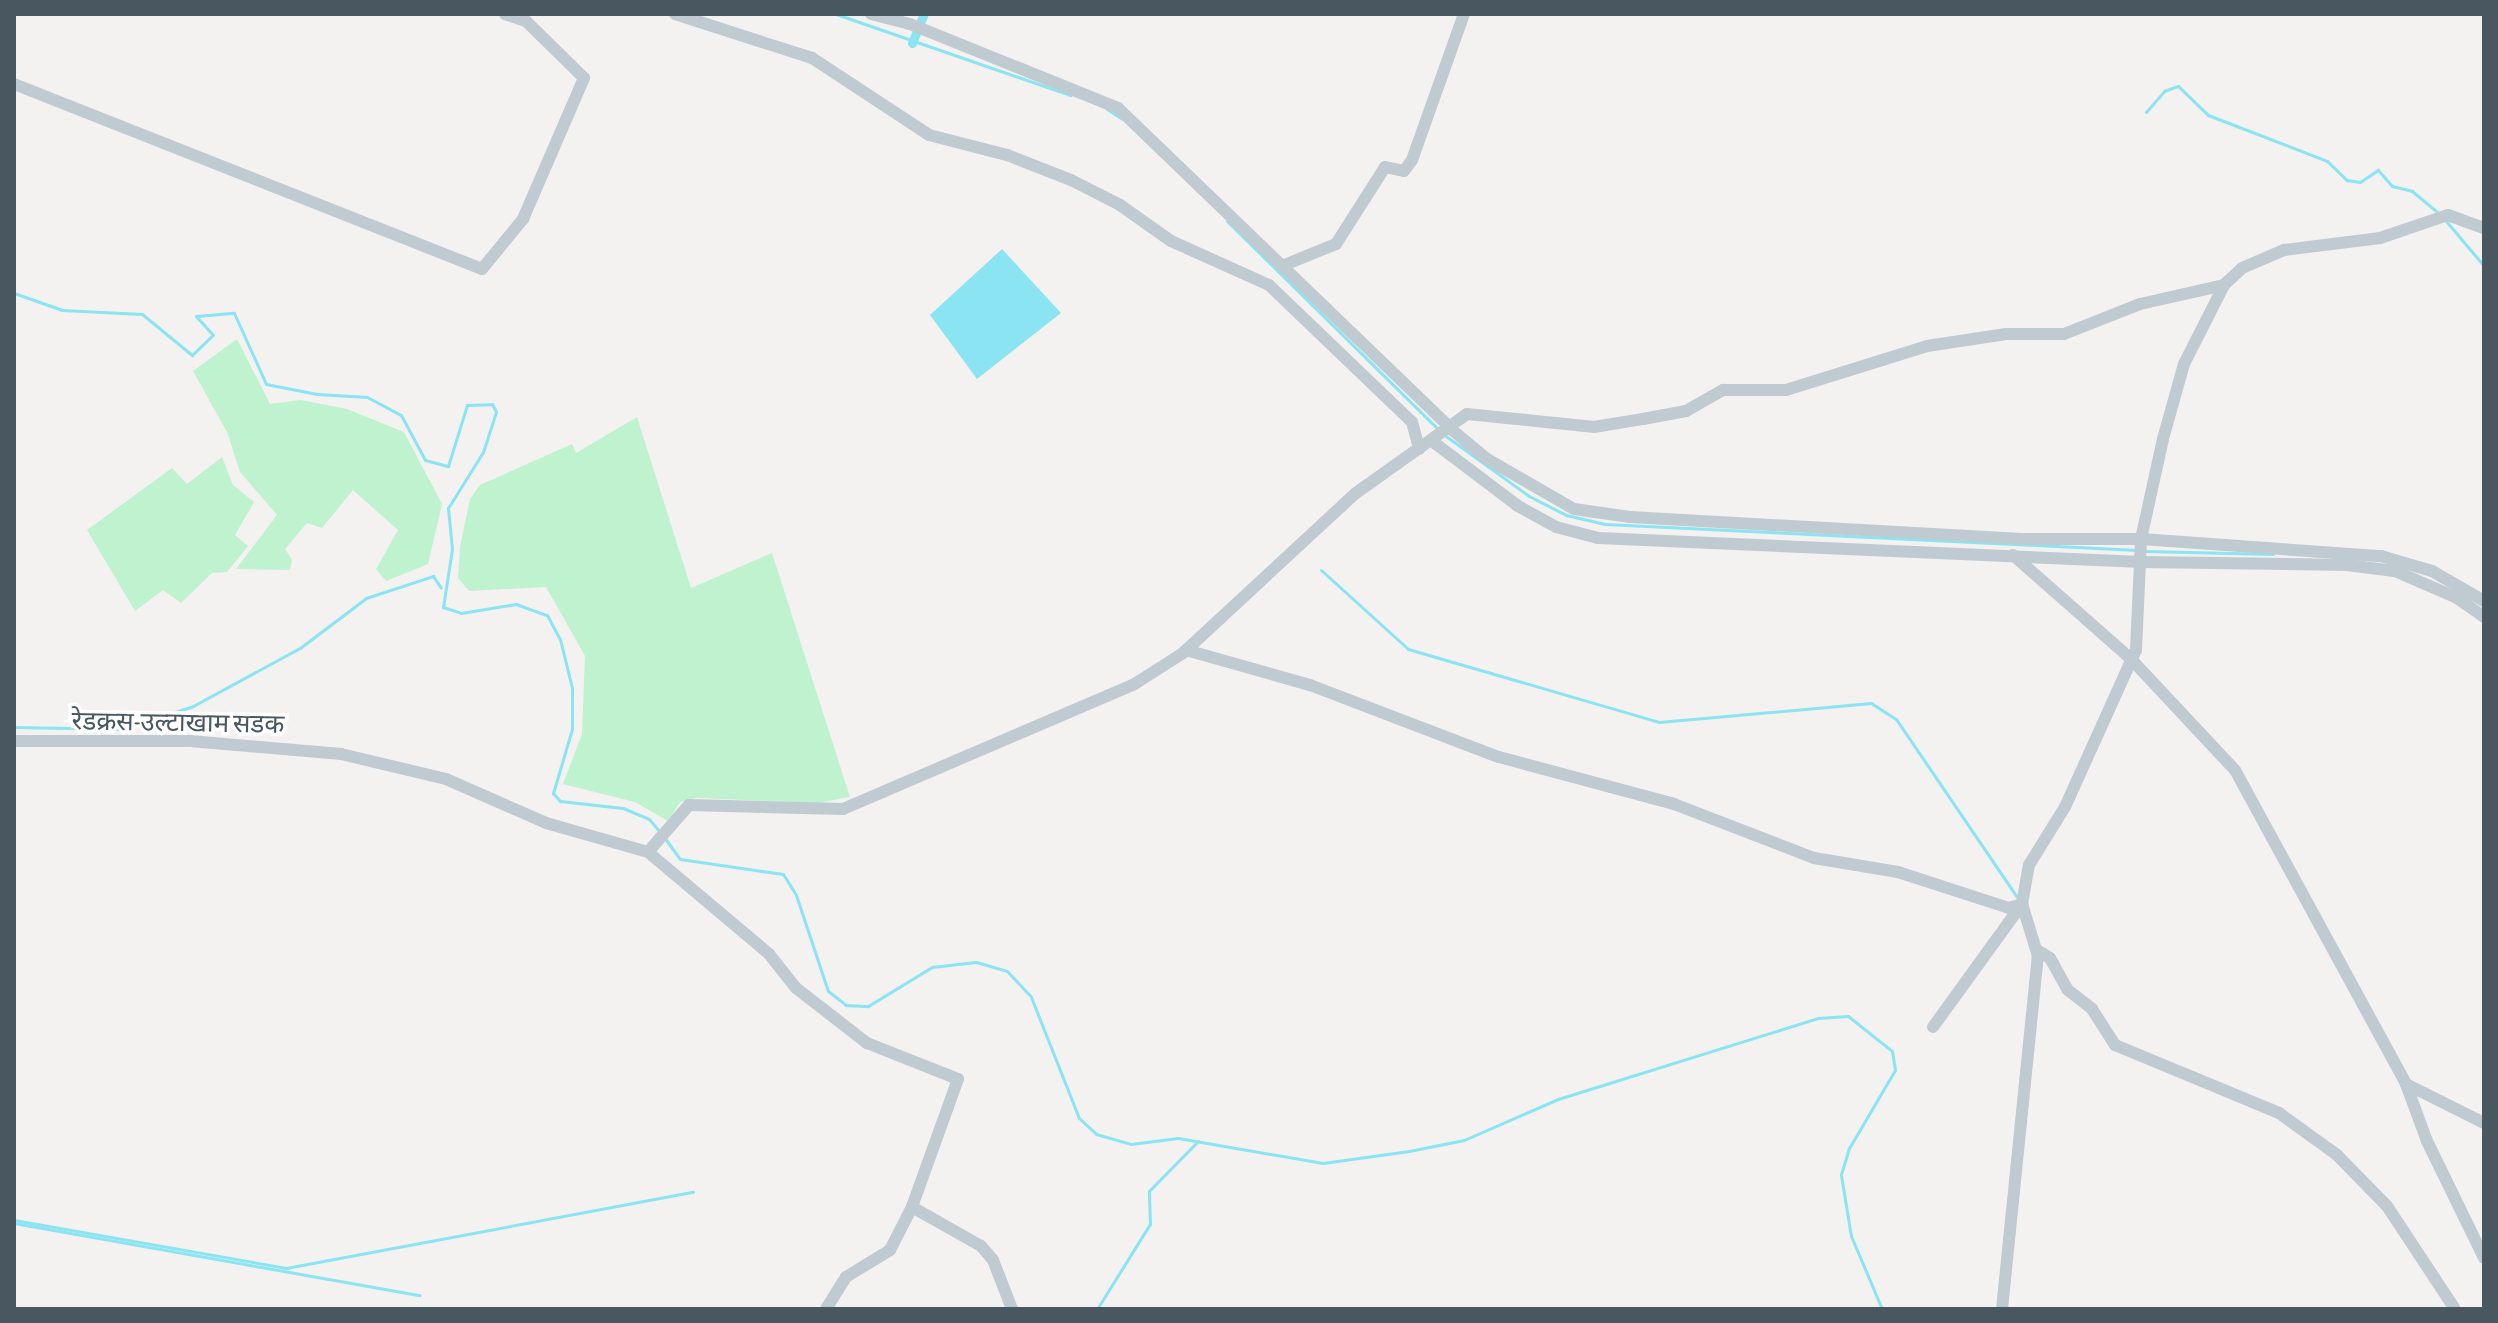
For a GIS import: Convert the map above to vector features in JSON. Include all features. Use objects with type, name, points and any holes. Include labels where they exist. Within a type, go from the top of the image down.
[{"type":"street","points":[[14,84],[482,269],[523,219],[584,78],[526,21],[505,14]]},
{"type":"street","points":[[675,14],[812,58],[929,135],[1007,155],[1071,180],[1120,205],[1171,241],[1269,285],[1412,422],[1419,449]]},
{"type":"street","points":[[871,14],[910,20],[937,35],[1118,108],[1282,266],[1442,435],[1518,506],[1556,527],[1598,538],[2141,560],[2347,565],[2395,571],[2457,598],[2484,617]]},
{"type":"street","points":[[1282,266],[1336,244],[1385,167],[1404,171],[1412,160],[1464,14]]},
{"type":"street","points":[[1933,1027],[2022,904],[2029,865],[2065,807],[2131,659],[2138,641],[2141,539],[2184,364],[2224,285],[2242,268],[2284,250],[2380,238],[2448,215],[2484,228]]},
{"type":"street","points":[[826,1309],[846,1277],[890,1250],[912,1207],[958,1079],[867,1043],[796,988],[769,954],[652,848],[689,805],[843,809],[1133,685],[1186,650],[1356,493],[1442,435],[1467,414],[1555,426],[1594,427],[1643,419],[1686,411],[1723,390],[1795,388],[1927,346],[2006,334],[2064,334],[2140,304],[2224,285]]},
{"type":"street","points":[[1442,435],[1551,499],[1593,514],[2021,539],[2141,539],[2381,556],[2432,571],[2484,601]]},
{"type":"street","points":[[2013,555],[2131,659],[2235,770],[2406,1084],[2427,1141],[2484,1258]]},
{"type":"street","points":[[1186,650],[1310,685],[1499,757],[1674,804],[1839,866],[1898,872],[2009,908],[2022,904]]},
{"type":"street","name":"रेडक्रस-उल्टाखाम सडक","points":[[14,741],[190,741],[341,754],[446,779],[546,823],[652,848]]},
{"type":"street","points":[[2002,1309],[2037,950],[2022,904]]},
{"type":"street","points":[[2037,950],[2050,958],[2068,990],[2092,1009],[2115,1045],[2256,1101],[2337,1155],[2387,1206],[2455,1309]]},
{"type":"street","points":[[2406,1084],[2484,1123]]},
{"type":"street","points":[[912,1207],[981,1246],[993,1260],[1012,1309]]},
{"type":"green space","points":[[237,339],[270,404],[301,400],[347,409],[404,432],[442,504],[428,564],[386,581],[376,569],[398,530],[353,490],[322,528],[307,523],[285,549],[292,560],[290,570],[236,569],[277,515],[240,472],[227,432],[193,371]]},
{"type":"green space","points":[[637,417],[691,588],[772,553],[850,797],[817,803],[696,798],[680,802],[668,821],[635,802],[563,784],[582,734],[585,656],[546,587],[469,591],[458,578],[460,547],[470,499],[480,485],[572,444],[576,453]]},
{"type":"green space","points":[[222,457],[233,485],[254,502],[235,535],[248,546],[227,572],[212,573],[181,603],[163,590],[135,611],[87,530],[172,468],[187,484]]},
{"type":"water","points":[[1002,249],[1061,313],[977,379],[930,315]]},
{"type":"waterway","points":[[836,14],[1070,95]]},
{"type":"waterway","points":[[912,43],[924,14]]},
{"type":"waterway","points":[[2146,112],[2164,91],[2178,86],[2208,115],[2327,161],[2347,180],[2360,182],[2378,170],[2392,186],[2412,191],[2441,215]]},
{"type":"waterway","points":[[1107,109],[1121,118]]},
{"type":"waterway","points":[[1227,221],[1438,429]]},
{"type":"waterway","points":[[2446,221],[2484,266]]},
{"type":"waterway","points":[[14,293],[62,310],[142,314],[192,355],[213,335],[196,316],[234,313],[266,384],[317,394],[367,397],[401,415],[425,460],[448,466],[467,405],[492,404],[496,412],[483,452],[448,508],[452,549],[443,607],[461,613],[516,604],[547,615],[560,639],[572,688],[572,729],[553,793],[560,801],[623,808],[649,819],[659,831]]},
{"type":"waterway","points":[[1443,434],[1529,496],[1566,515],[1605,524],[2137,550]]},
{"type":"waterway","points":[[2145,551],[2273,554]]},
{"type":"waterway","points":[[1321,570],[1408,649],[1659,722],[1871,703],[1896,719],[2017,897]]},
{"type":"waterway","points":[[14,727],[124,729],[193,706],[300,648],[366,598],[433,576],[441,588]]},
{"type":"waterway","points":[[664,837],[680,859],[783,874],[796,895],[828,991],[846,1005],[868,1006],[932,967],[976,962],[1007,971],[1031,997],[1079,1118],[1096,1134],[1131,1144],[1178,1138],[1323,1163],[1409,1151],[1464,1140],[1558,1099],[1818,1018],[1848,1016],[1892,1051],[1895,1070],[1849,1148],[1841,1175],[1851,1236],[1882,1309]]},
{"type":"waterway","points":[[1097,1309],[1150,1224],[1149,1191],[1198,1141]]},
{"type":"waterway","points":[[14,1220],[286,1268],[693,1192]]},
{"type":"waterway","points":[[14,1223],[420,1295]]}]
